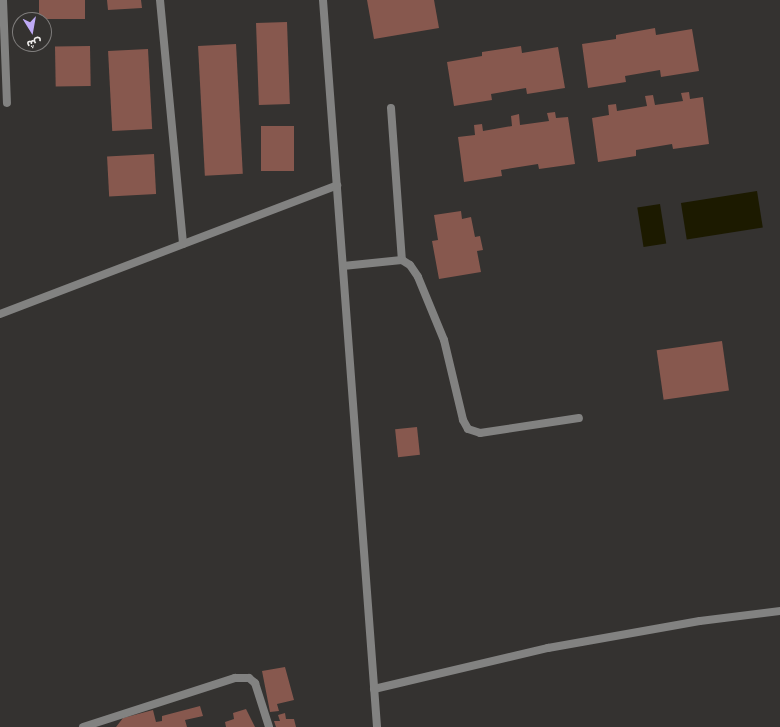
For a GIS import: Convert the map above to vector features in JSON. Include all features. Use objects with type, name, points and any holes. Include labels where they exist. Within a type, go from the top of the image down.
[{"type":"street","points":[[3,0],[7,104]]},
{"type":"street","points":[[160,0],[184,244]]},
{"type":"street","points":[[324,0],[376,727]]},
{"type":"street","points":[[391,108],[402,260]]},
{"type":"street","points":[[0,314],[337,185]]},
{"type":"street","points":[[343,266],[402,260],[410,265],[418,277],[444,340],[463,420],[468,429],[480,433],[579,418]]},
{"type":"street","points":[[374,689],[548,648],[700,621],[780,611]]},
{"type":"street","points":[[83,727],[235,678],[249,678],[255,683],[269,727]]},
{"type":"shaded area","points":[[757,191],[763,228],[687,240],[681,203]]},
{"type":"shaded area","points":[[660,204],[666,244],[644,247],[637,208]]},
{"type":"building","points":[[39,0],[85,0],[85,19],[52,19],[52,12],[39,12]]},
{"type":"building","points":[[107,0],[141,0],[142,8],[108,10]]},
{"type":"building","points":[[367,0],[434,0],[439,28],[374,39]]},
{"type":"building","points":[[287,22],[290,104],[259,105],[256,23]]},
{"type":"building","points":[[655,28],[656,35],[692,29],[699,71],[661,77],[660,70],[625,76],[626,82],[588,88],[582,44],[616,39],[616,35]]},
{"type":"building","points":[[236,44],[243,174],[205,176],[198,46]]},
{"type":"building","points":[[90,46],[91,86],[56,87],[55,47]]},
{"type":"building","points":[[521,46],[522,53],[558,47],[565,88],[527,94],[526,88],[491,94],[492,100],[454,106],[447,62],[482,56],[482,52]]},
{"type":"building","points":[[148,49],[152,129],[112,131],[108,51]]},
{"type":"building","points":[[689,92],[690,99],[703,97],[709,144],[673,149],[672,144],[636,150],[636,156],[598,162],[592,118],[609,115],[608,105],[616,104],[617,111],[647,106],[645,96],[653,95],[655,105],[683,101],[681,93]]},
{"type":"building","points":[[555,112],[556,118],[568,117],[575,164],[539,169],[538,164],[501,170],[502,176],[464,182],[458,137],[475,135],[474,125],[482,124],[483,131],[512,126],[511,116],[519,114],[520,125],[549,121],[547,113]]},
{"type":"building","points":[[261,126],[294,126],[294,171],[261,171]]},
{"type":"building","points":[[154,154],[156,194],[109,196],[107,156]]},
{"type":"building","points":[[461,211],[462,219],[471,217],[475,237],[480,236],[483,250],[477,251],[481,272],[439,279],[432,241],[438,240],[434,215]]},
{"type":"building","points":[[722,341],[729,391],[664,400],[657,350]]},
{"type":"building","points":[[417,427],[420,455],[398,457],[395,429]]},
{"type":"building","points":[[285,667],[294,700],[277,704],[279,711],[270,712],[262,671]]},
{"type":"building","points":[[200,706],[203,716],[185,720],[187,727],[116,727],[123,718],[153,710],[156,722],[162,721],[162,716]]},
{"type":"building","points":[[246,709],[255,727],[226,727],[225,722],[234,719],[233,713]]},
{"type":"building","points":[[285,713],[286,719],[294,719],[296,727],[276,727],[274,721],[280,721],[278,715]]}]
